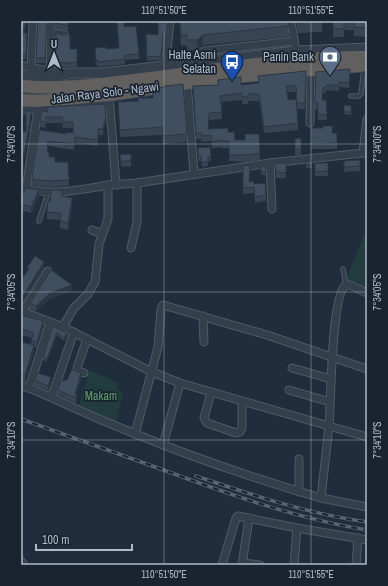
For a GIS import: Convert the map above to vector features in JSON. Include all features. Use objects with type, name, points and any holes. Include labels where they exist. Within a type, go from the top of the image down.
[{"type":"highway","name":"Jalan Raya Solo - Ngawi","points":[[21,100],[36,105],[107,89],[165,71],[296,56],[332,53],[366,62]]},
{"type":"highway","name":"Jalan Raya Solo - Ngawi","points":[[21,86],[107,89],[312,69],[366,62]]},
{"type":"street","points":[[31,68],[33,21]]},
{"type":"street","points":[[51,21],[51,70]]},
{"type":"street","points":[[170,21],[165,71],[200,62],[262,60]]},
{"type":"street","points":[[291,21],[296,56]]},
{"type":"street","points":[[51,32],[65,34]]},
{"type":"street","points":[[200,62],[204,51],[294,41]]},
{"type":"street","points":[[332,53],[367,48]]},
{"type":"street","points":[[21,65],[31,68],[72,73],[107,89]]},
{"type":"street","points":[[310,123],[312,69]]},
{"type":"street","points":[[21,75],[54,77],[72,73]]},
{"type":"street","points":[[186,82],[194,174]]},
{"type":"street","points":[[78,106],[107,89]]},
{"type":"street","points":[[63,327],[73,309],[90,291],[95,282],[97,253],[108,219],[112,185],[107,89]]},
{"type":"street","points":[[21,110],[36,105],[62,108]]},
{"type":"street","points":[[36,105],[27,183],[28,189],[48,191],[72,191],[112,185],[138,184],[270,163],[365,153],[367,119]]},
{"type":"street","points":[[270,163],[272,209]]},
{"type":"street","points":[[21,194],[27,183]]},
{"type":"street","points":[[131,248],[136,222],[138,184]]},
{"type":"street","points":[[92,230],[102,234]]},
{"type":"street","points":[[48,271],[22,311],[74,332],[152,372],[180,383],[367,437]]},
{"type":"street","points":[[321,498],[329,426],[332,356],[341,289],[346,284],[367,293]]},
{"type":"street","points":[[135,434],[159,340],[160,314],[162,306],[166,305],[267,335],[367,369]]},
{"type":"street","points":[[203,316],[204,342]]},
{"type":"street","points":[[29,388],[50,322]]},
{"type":"street","points":[[52,396],[74,332]]},
{"type":"street","points":[[84,373],[78,371],[77,368],[87,339]]},
{"type":"street","points":[[292,368],[331,379]]},
{"type":"street","points":[[163,445],[180,383]]},
{"type":"street","points":[[21,385],[135,434],[246,476],[321,498],[367,507]]},
{"type":"street","points":[[289,390],[330,402]]},
{"type":"street","points":[[211,393],[204,421],[236,432],[240,432],[242,428],[242,402]]},
{"type":"street","points":[[299,459],[300,492]]},
{"type":"street","points":[[222,565],[236,518],[238,516],[367,540]]},
{"type":"street","points":[[249,518],[242,564],[260,565]]},
{"type":"street","points":[[294,565],[297,528]]},
{"type":"street","points":[[356,565],[358,538]]},
{"type":"street","points":[[21,561],[24,565]]},
{"type":"lane","points":[[351,96],[359,96],[362,94],[366,62]]},
{"type":"lane","points":[[39,221],[48,191]]},
{"type":"lane","points":[[343,269],[346,284]]},
{"type":"green space","points":[[364,235],[367,236],[367,290],[348,282],[346,279]]},
{"type":"green space","name":"Makam","points":[[90,370],[118,383],[118,390],[123,393],[116,422],[78,408]]},
{"type":"building","points":[[21,21],[26,21],[23,33],[27,33],[26,54],[21,54]]},
{"type":"building","points":[[38,21],[47,21],[45,58],[36,58]]},
{"type":"building","points":[[56,21],[68,21],[68,26],[56,23]]},
{"type":"building","points":[[117,21],[122,21],[124,23],[124,27],[136,26],[139,54],[125,55],[125,59],[98,62],[98,60],[96,60],[95,48],[119,48]]},
{"type":"building","points":[[180,21],[288,21],[288,26],[203,35],[197,40],[187,40],[187,35],[181,35]]},
{"type":"building","points":[[298,21],[308,21],[308,22],[298,23]]},
{"type":"building","points":[[333,21],[344,21],[344,29],[333,28]]},
{"type":"building","points":[[344,21],[367,21],[367,33],[366,28],[354,27],[354,22]]},
{"type":"building","points":[[158,22],[162,22],[164,26],[161,56],[147,57],[146,34],[158,35]]},
{"type":"building","points":[[56,33],[64,35],[69,33],[70,49],[77,49],[77,62],[57,62],[57,59],[55,59]]},
{"type":"building","points":[[350,69],[349,83],[339,82],[339,85],[326,85],[326,87],[323,88],[322,100],[326,100],[327,115],[318,114],[318,103],[315,103],[316,72]]},
{"type":"building","points":[[306,71],[305,103],[297,103],[296,86],[286,86],[288,100],[296,99],[298,123],[264,127],[259,94],[248,94],[248,97],[242,97],[242,93],[220,96],[222,112],[209,113],[208,129],[228,128],[228,132],[234,132],[235,140],[245,140],[245,134],[259,134],[260,153],[229,155],[229,141],[221,140],[212,142],[211,135],[201,136],[201,133],[196,133],[193,86],[218,85],[218,80],[241,77],[241,85],[259,83],[258,76]]},
{"type":"building","points":[[183,84],[187,134],[163,136],[162,127],[120,130],[118,102],[138,101],[138,98],[153,98],[153,88]]},
{"type":"building","points":[[105,104],[106,119],[103,129],[98,129],[98,140],[75,137],[74,144],[48,141],[47,152],[49,152],[49,157],[55,157],[55,162],[68,162],[69,180],[49,181],[32,179],[39,130],[66,134],[66,132],[73,133],[73,122],[63,122],[62,117],[46,117],[45,122],[40,121],[42,111],[47,112],[47,107]]},
{"type":"building","points":[[344,105],[351,106],[351,112],[344,112]]},
{"type":"building","points":[[26,111],[31,111],[29,128],[26,127]]},
{"type":"building","points":[[323,126],[333,126],[332,133],[337,133],[337,143],[311,144],[311,128],[323,128]]},
{"type":"building","points":[[21,131],[28,132],[21,176]]},
{"type":"building","points":[[301,138],[301,149],[295,150],[295,139]]},
{"type":"building","points":[[210,147],[211,157],[208,157],[208,162],[202,162],[201,156],[198,156],[198,148]]},
{"type":"building","points":[[131,154],[131,161],[121,161],[120,155]]},
{"type":"building","points":[[360,160],[360,166],[344,167],[344,161]]},
{"type":"building","points":[[306,161],[312,161],[312,165],[306,165]]},
{"type":"building","points":[[275,163],[286,163],[286,173],[276,172]]},
{"type":"building","points":[[315,163],[328,163],[328,171],[315,172]]},
{"type":"building","points":[[250,165],[249,182],[253,181],[254,184],[265,183],[266,195],[255,197],[254,187],[243,188],[243,166]]},
{"type":"building","points":[[261,166],[265,166],[266,172],[261,172]]},
{"type":"building","points":[[27,188],[39,190],[31,207],[21,204],[21,193],[23,193]]},
{"type":"building","points":[[51,190],[62,190],[62,196],[72,198],[68,223],[60,221],[61,213],[47,212]]},
{"type":"building","points":[[35,256],[44,262],[21,299],[21,280],[29,269],[27,268]]},
{"type":"building","points":[[51,270],[72,285],[50,293],[36,306],[30,303]]},
{"type":"building","points":[[21,315],[43,321],[37,342],[31,340],[34,333],[22,329],[21,331]]},
{"type":"building","points":[[53,326],[67,334],[64,338],[57,332],[47,359],[43,357]]},
{"type":"building","points":[[21,342],[34,345],[25,375],[21,374]]},
{"type":"building","points":[[72,369],[81,373],[75,394],[77,395],[76,398],[58,390],[61,381],[67,380]]},
{"type":"building","points":[[37,373],[51,377],[48,386],[35,380]]},
{"type":"railway","points":[[21,419],[242,498],[317,520],[367,530]]},
{"type":"railway","points":[[196,476],[259,497],[302,509],[345,519],[367,522]]},
{"type":"place","name":"Panin Bank","points":[[330,76]]},
{"type":"place","name":"Halte Asmi Selatan","points":[[232,82]]}]
